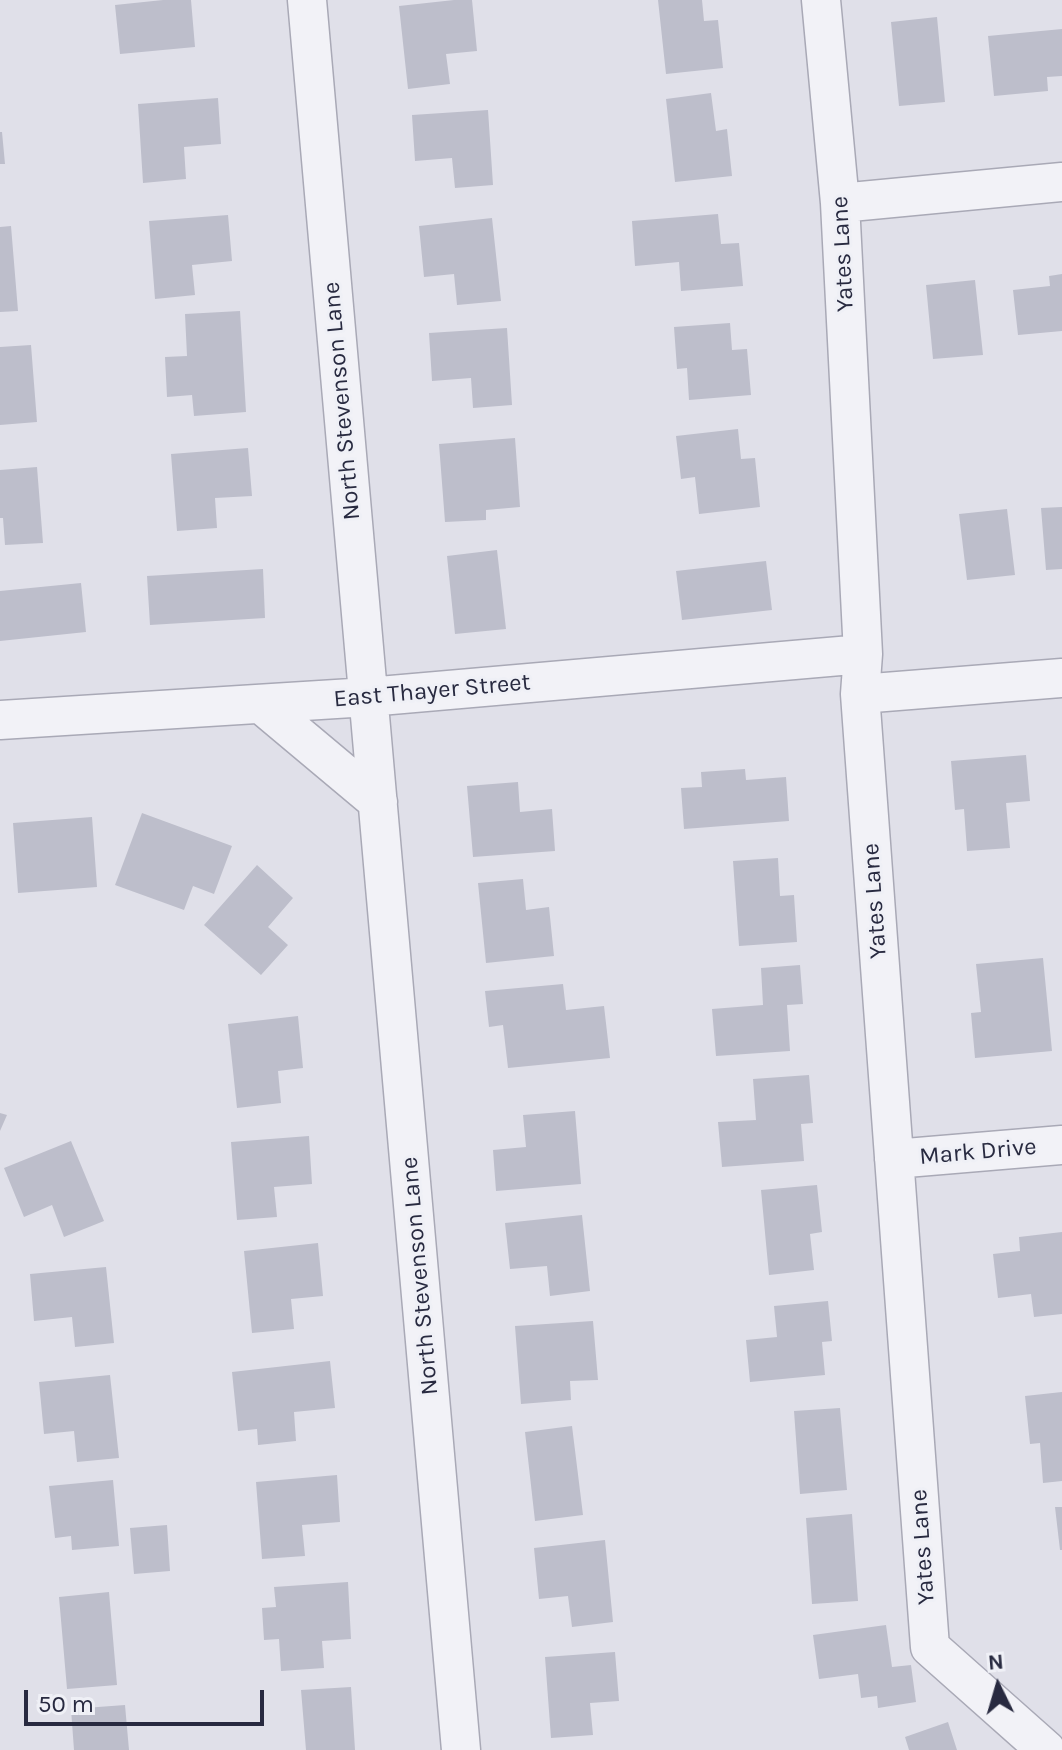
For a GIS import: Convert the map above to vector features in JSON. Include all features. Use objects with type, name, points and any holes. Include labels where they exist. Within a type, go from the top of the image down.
[{"type":"street","name":"North Stevenson Lane","points":[[307,0],[461,1750]]},
{"type":"street","name":"Yates Lane","points":[[821,0],[840,203],[863,654],[860,694],[930,1647],[1046,1750]]},
{"type":"street","points":[[840,203],[1062,182]]},
{"type":"street","name":"East Thayer Street","points":[[0,720],[368,697],[863,654]]},
{"type":"street","points":[[860,694],[1062,678]]},
{"type":"street","points":[[261,704],[378,802]]},
{"type":"street","name":"Mark Drive","points":[[894,1159],[1062,1145]]},
{"type":"building","points":[[191,0],[195,47],[120,54],[115,5]]},
{"type":"building","points":[[472,0],[477,51],[446,54],[450,84],[408,89],[399,6]]},
{"type":"building","points":[[658,0],[702,0],[704,21],[718,20],[723,68],[666,74]]},
{"type":"building","points":[[937,17],[945,102],[899,106],[891,22]]},
{"type":"building","points":[[1062,29],[1062,76],[1047,77],[1048,91],[994,96],[988,36]]},
{"type":"building","points":[[711,93],[716,131],[727,129],[732,176],[675,182],[666,99]]},
{"type":"building","points":[[218,98],[221,144],[184,147],[186,179],[143,183],[138,104]]},
{"type":"building","points":[[488,110],[493,185],[455,188],[452,158],[415,161],[412,115]]},
{"type":"building","points":[[2,132],[5,164],[0,164]]},
{"type":"building","points":[[718,214],[721,244],[739,243],[743,286],[681,291],[679,262],[635,266],[632,221]]},
{"type":"building","points":[[228,215],[232,261],[192,265],[195,295],[155,299],[149,221]]},
{"type":"building","points":[[492,218],[501,301],[457,305],[454,274],[424,277],[419,226]]},
{"type":"building","points":[[11,226],[18,311],[0,312],[0,227]]},
{"type":"building","points":[[1062,274],[1062,331],[1018,335],[1013,290],[1050,286],[1049,276]]},
{"type":"building","points":[[975,280],[983,355],[933,359],[926,285]]},
{"type":"building","points":[[240,311],[246,412],[194,416],[192,395],[167,397],[165,357],[187,356],[185,314]]},
{"type":"building","points":[[730,323],[732,350],[747,349],[751,395],[689,400],[687,368],[677,369],[674,327]]},
{"type":"building","points":[[507,328],[512,405],[473,408],[471,378],[432,381],[429,333]]},
{"type":"building","points":[[31,345],[37,422],[0,425],[0,347]]},
{"type":"building","points":[[738,429],[741,459],[755,458],[760,507],[699,514],[695,477],[681,479],[676,436]]},
{"type":"building","points":[[515,438],[520,507],[486,510],[486,520],[445,522],[439,444]]},
{"type":"building","points":[[248,448],[252,496],[215,498],[217,528],[177,531],[171,454]]},
{"type":"building","points":[[37,467],[43,543],[5,545],[3,518],[0,518],[0,470]]},
{"type":"building","points":[[1062,507],[1062,569],[1046,570],[1041,508]]},
{"type":"building","points":[[1007,509],[1015,575],[967,580],[959,514]]},
{"type":"building","points":[[497,550],[506,629],[455,634],[447,556]]},
{"type":"building","points":[[766,561],[772,610],[682,620],[676,571]]},
{"type":"building","points":[[263,569],[265,618],[150,625],[147,576]]},
{"type":"building","points":[[81,583],[86,632],[0,641],[0,591]]},
{"type":"building","points":[[1026,755],[1030,801],[1006,803],[1010,848],[967,851],[964,809],[955,810],[951,761]]},
{"type":"building","points":[[745,769],[746,780],[786,777],[789,821],[684,829],[681,788],[702,787],[701,772]]},
{"type":"building","points":[[518,782],[520,812],[552,809],[555,851],[473,857],[467,786]]},
{"type":"building","points":[[142,813],[232,846],[214,894],[193,886],[184,910],[115,885]]},
{"type":"building","points":[[92,817],[97,887],[18,893],[13,823]]},
{"type":"building","points":[[778,858],[780,896],[794,895],[797,942],[739,946],[733,861]]},
{"type":"building","points":[[257,865],[293,898],[268,927],[288,945],[261,975],[204,925]]},
{"type":"building","points":[[523,879],[526,910],[549,907],[554,956],[486,963],[478,883]]},
{"type":"building","points":[[1043,958],[1052,1051],[975,1058],[971,1013],[981,1012],[976,964]]},
{"type":"building","points":[[800,965],[803,1004],[787,1005],[790,1051],[716,1056],[712,1009],[763,1005],[761,968]]},
{"type":"building","points":[[563,984],[566,1010],[604,1006],[610,1058],[508,1068],[503,1025],[489,1027],[485,991]]},
{"type":"building","points":[[298,1016],[303,1068],[278,1071],[281,1103],[237,1108],[228,1024]]},
{"type":"building","points":[[809,1075],[813,1123],[801,1124],[804,1161],[722,1167],[718,1122],[756,1120],[753,1079]]},
{"type":"building","points":[[575,1111],[581,1184],[496,1191],[493,1150],[526,1147],[523,1115]]},
{"type":"building","points":[[0,1113],[7,1115],[0,1131]]},
{"type":"building","points":[[309,1136],[312,1184],[274,1187],[277,1217],[237,1220],[231,1142]]},
{"type":"building","points":[[71,1141],[104,1221],[64,1237],[52,1205],[24,1217],[4,1168]]},
{"type":"building","points":[[817,1185],[822,1232],[810,1234],[814,1270],[769,1275],[761,1190]]},
{"type":"building","points":[[582,1215],[590,1291],[550,1296],[547,1266],[510,1269],[505,1223]]},
{"type":"building","points":[[1062,1232],[1062,1314],[1034,1317],[1031,1294],[998,1298],[993,1254],[1020,1251],[1019,1237]]},
{"type":"building","points":[[318,1243],[323,1296],[291,1299],[294,1329],[252,1333],[244,1251]]},
{"type":"building","points":[[106,1267],[114,1343],[75,1347],[72,1317],[34,1321],[30,1274]]},
{"type":"building","points":[[828,1301],[832,1341],[822,1342],[825,1375],[750,1382],[746,1340],[777,1337],[774,1306]]},
{"type":"building","points":[[593,1321],[598,1380],[570,1381],[571,1400],[521,1404],[515,1326]]},
{"type":"building","points":[[330,1361],[335,1408],[294,1412],[296,1441],[258,1445],[257,1429],[238,1431],[232,1372]]},
{"type":"building","points":[[110,1375],[119,1458],[77,1462],[74,1431],[44,1434],[39,1382]]},
{"type":"building","points":[[1062,1392],[1062,1481],[1043,1483],[1040,1443],[1030,1444],[1025,1396]]},
{"type":"building","points":[[840,1408],[847,1490],[800,1494],[794,1411]]},
{"type":"building","points":[[572,1426],[583,1515],[535,1521],[525,1432]]},
{"type":"building","points":[[337,1475],[340,1522],[302,1525],[305,1556],[262,1559],[256,1482]]},
{"type":"building","points":[[113,1480],[119,1546],[72,1550],[71,1536],[55,1538],[49,1486]]},
{"type":"building","points":[[1055,1507],[1062,1507],[1062,1550],[1060,1550]]},
{"type":"building","points":[[852,1514],[858,1601],[812,1604],[806,1518]]},
{"type":"building","points":[[167,1525],[170,1571],[134,1574],[130,1528]]},
{"type":"building","points":[[605,1540],[613,1622],[572,1627],[568,1596],[539,1599],[534,1548]]},
{"type":"building","points":[[348,1582],[351,1639],[322,1641],[324,1668],[281,1671],[279,1639],[264,1640],[262,1608],[276,1607],[274,1587]]},
{"type":"building","points":[[109,1592],[117,1685],[67,1689],[59,1597]]},
{"type":"building","points":[[886,1625],[892,1667],[911,1665],[916,1702],[878,1708],[877,1696],[861,1698],[858,1674],[819,1679],[813,1635]]},
{"type":"building","points":[[615,1652],[619,1701],[590,1703],[593,1735],[551,1738],[545,1657]]},
{"type":"building","points":[[351,1687],[355,1750],[306,1750],[301,1690]]},
{"type":"building","points":[[125,1705],[129,1750],[74,1750],[71,1709]]},
{"type":"building","points":[[948,1722],[957,1750],[909,1750],[905,1737]]}]
